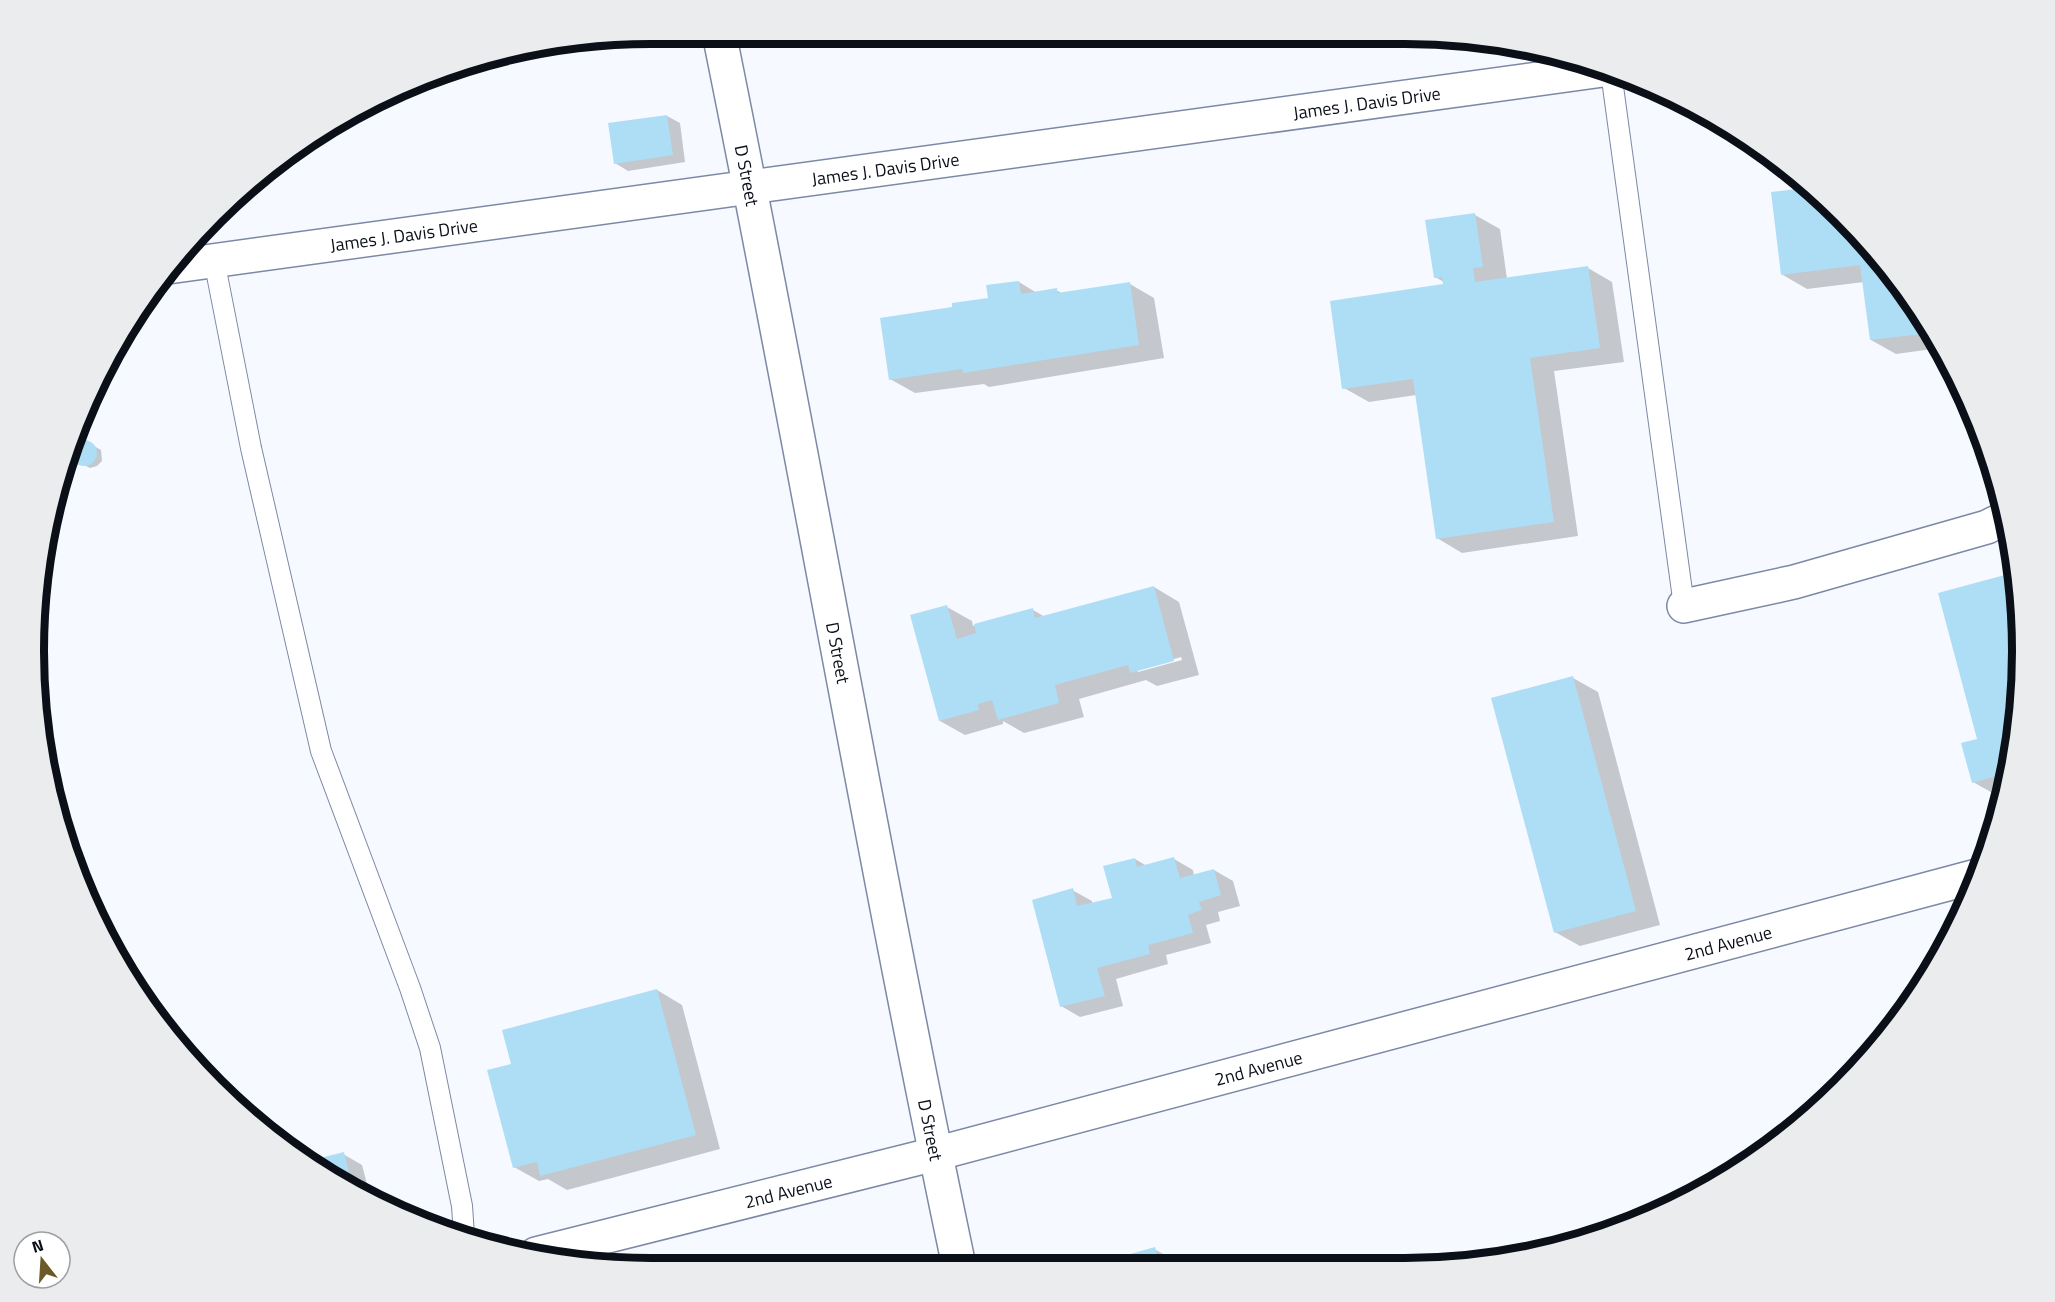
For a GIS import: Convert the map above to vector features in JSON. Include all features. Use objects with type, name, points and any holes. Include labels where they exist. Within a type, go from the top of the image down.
[{"type":"street","name":"D Street","points":[[721,44],[867,809],[957,1258]]},
{"type":"street","name":"James J. Davis Drive","points":[[182,265],[1587,72]]},
{"type":"street","points":[[1684,606],[1794,582],[1987,527],[1998,522]]},
{"type":"street","name":"2nd Avenue","points":[[552,1250],[936,1154],[1967,879]]},
{"type":"lane","points":[[1612,81],[1684,606]]},
{"type":"lane","points":[[214,260],[251,448],[321,752],[410,988],[430,1048],[462,1206],[464,1228]]},
{"type":"building","points":[[667,115],[673,155],[614,164],[608,123]]},
{"type":"building","points":[[1798,189],[1834,221],[1886,281],[1922,334],[1870,340],[1860,265],[1781,275],[1771,192]]},
{"type":"building","points":[[1475,213],[1483,267],[1473,268],[1475,282],[1588,266],[1600,348],[1530,358],[1554,522],[1436,539],[1413,379],[1342,389],[1330,301],[1443,284],[1442,277],[1434,278],[1425,220]]},
{"type":"building","points":[[1019,281],[1021,294],[1057,288],[1057,293],[1130,282],[1139,345],[963,373],[962,369],[889,380],[880,318],[952,307],[952,303],[988,298],[986,285]]},
{"type":"building","points":[[82,440],[89,441],[96,448],[96,458],[89,465],[79,465],[74,461]]},
{"type":"building","points":[[2006,575],[2012,651],[2010,691],[2000,770],[1999,775],[1972,783],[1961,743],[1977,739],[1938,593]]},
{"type":"building","points":[[1154,586],[1174,661],[1130,673],[1128,665],[1055,685],[1059,703],[998,720],[992,700],[978,704],[979,710],[939,721],[910,615],[947,605],[957,639],[976,633],[974,624],[1033,608],[1035,618]]},
{"type":"building","points":[[1573,676],[1636,911],[1554,933],[1491,698]]},
{"type":"building","points":[[1174,857],[1180,878],[1214,869],[1221,895],[1199,902],[1202,910],[1188,915],[1193,933],[1148,945],[1150,954],[1097,968],[1105,996],[1060,1007],[1032,900],[1073,888],[1077,906],[1112,898],[1103,866],[1135,858],[1137,867]]},
{"type":"building","points":[[657,989],[696,1135],[540,1176],[537,1162],[513,1168],[487,1070],[511,1064],[502,1030]]},
{"type":"building","points":[[344,1152],[351,1179],[347,1177],[317,1159]]},
{"type":"building","points":[[1155,1247],[1158,1258],[1124,1258],[1123,1256]]}]
